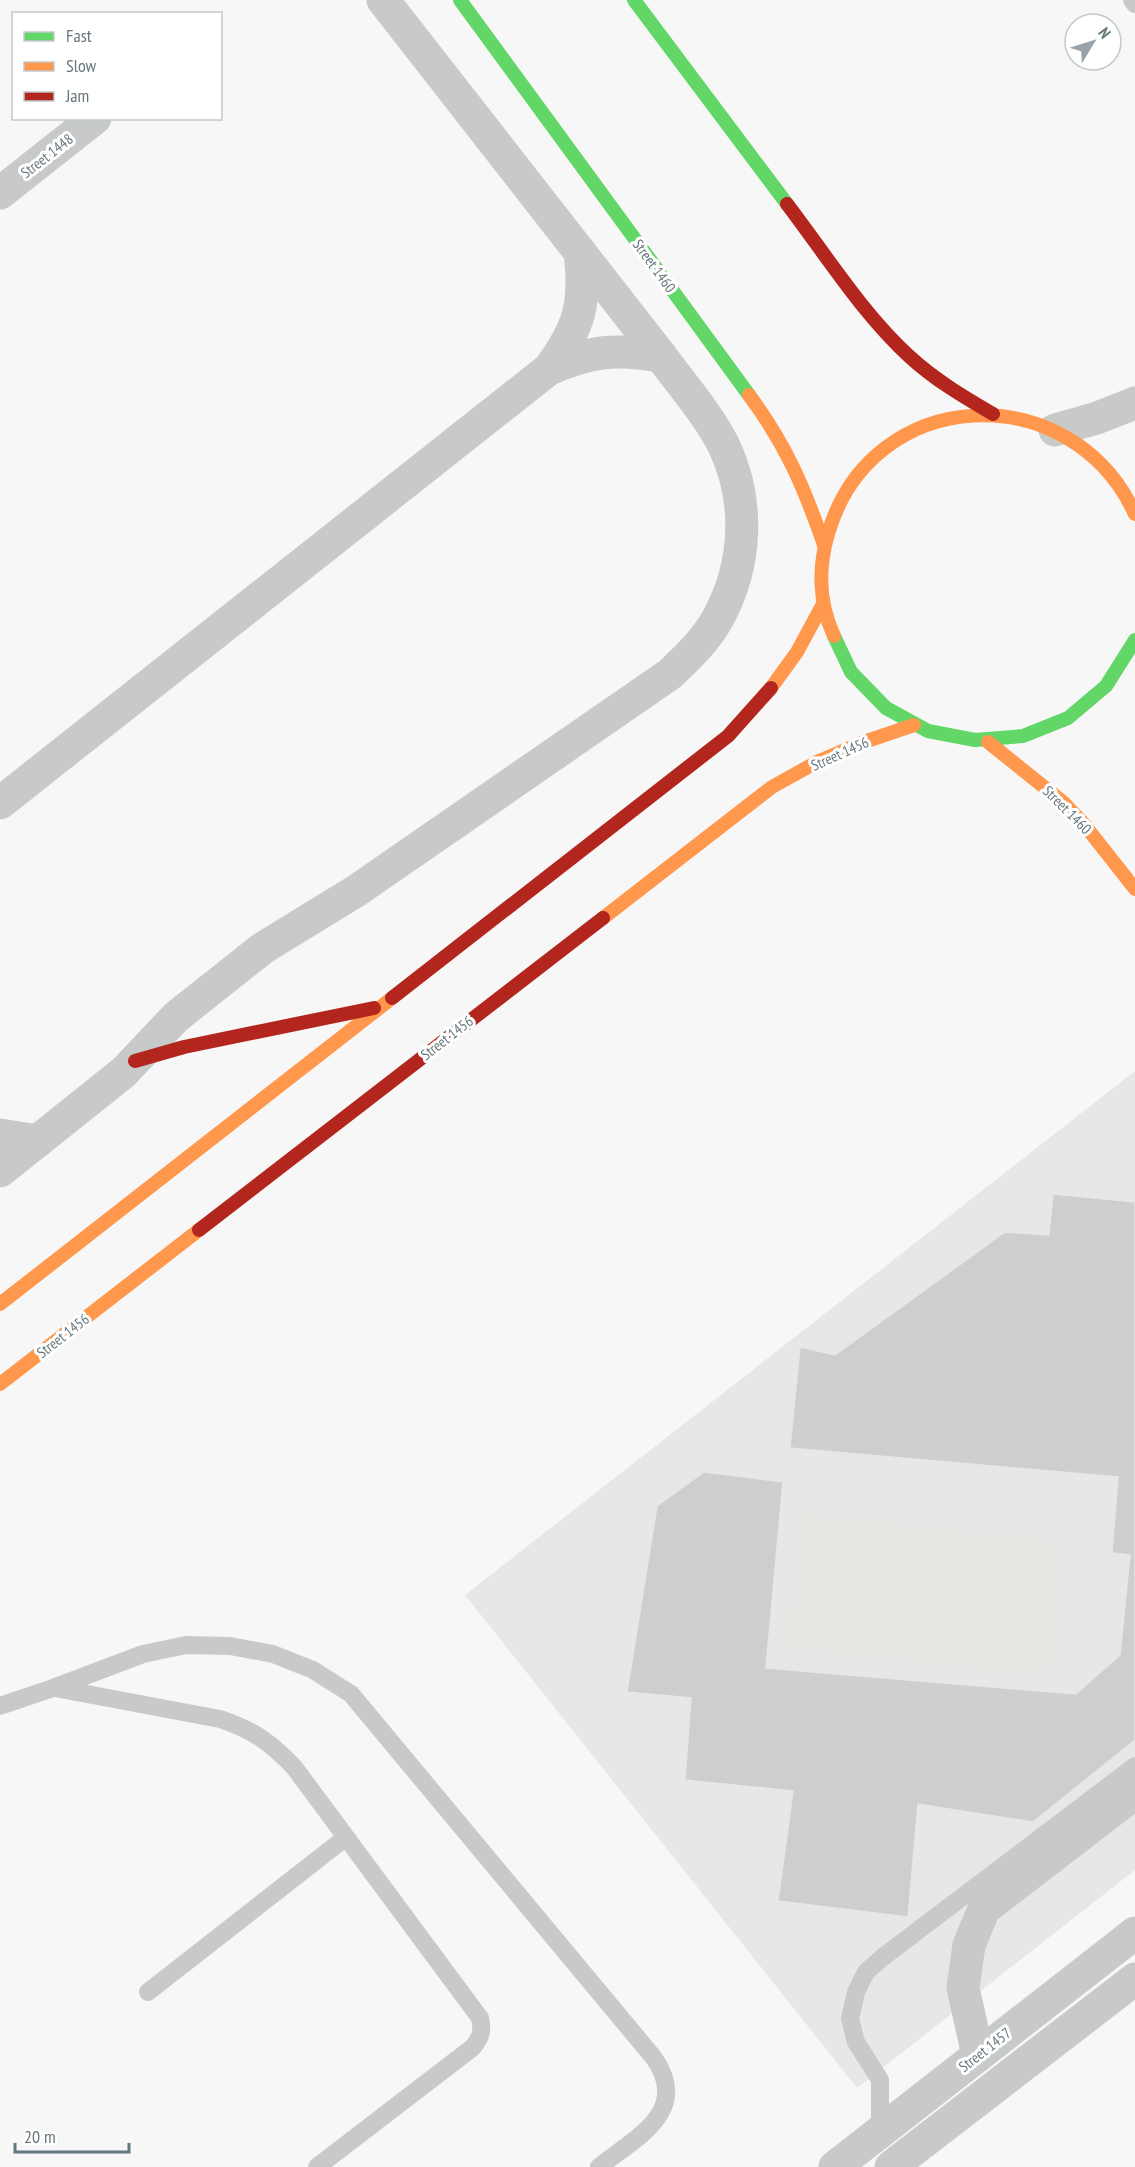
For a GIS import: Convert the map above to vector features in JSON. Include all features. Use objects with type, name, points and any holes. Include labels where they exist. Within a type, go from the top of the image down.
[{"type":"street","points":[[0,1171],[113,1082],[176,1017],[263,948],[356,891],[670,674],[697,649],[718,620],[733,587],[741,552],[742,515],[736,480],[724,446],[660,356],[383,0]]},
{"type":"street","name":"Street 1460","points":[[460,0],[760,410],[791,461],[808,498],[824,545]]},
{"type":"street","points":[[634,0],[876,322],[919,364],[950,388],[993,414]]},
{"type":"street","name":"Street 1448","points":[[0,193],[92,120]]},
{"type":"street","points":[[549,369],[567,344],[579,315],[584,284],[580,252]]},
{"type":"street","points":[[0,803],[549,369],[575,358],[603,352],[632,351],[660,356]]},
{"type":"street","points":[[1055,430],[1097,418],[1135,403]]},
{"type":"street","points":[[1135,514],[1114,478],[1087,451],[1055,430],[1025,419],[993,414],[946,418],[903,435],[867,464],[839,501],[824,545],[821,574],[823,604],[834,642],[854,675],[881,704],[914,725],[950,738],[988,742],[1029,736],[1068,720],[1101,694],[1126,661],[1135,640]]},
{"type":"street","points":[[0,1304],[728,736],[765,697],[797,652],[823,604]]},
{"type":"street","name":"Street 1456","points":[[0,1384],[772,787],[817,762],[864,742],[914,725]]},
{"type":"street","name":"Street 1460","points":[[988,742],[1028,771],[1065,804],[1098,841],[1135,889]]},
{"type":"street","points":[[135,1061],[184,1047],[381,1007]]},
{"type":"street","points":[[0,1135],[38,1141]]},
{"type":"street","points":[[978,2055],[963,1988],[969,1945],[984,1909],[1135,1793]]},
{"type":"street","name":"Street 1457","points":[[835,2167],[1135,1933]]},
{"type":"street","points":[[891,2167],[1135,1979]]},
{"type":"lane","points":[[1132,0],[1135,4]]},
{"type":"lane","points":[[0,1706],[143,1654],[186,1645],[230,1646],[273,1654],[314,1670],[351,1694],[664,2073],[668,2089],[665,2106],[656,2121],[599,2167]]},
{"type":"lane","points":[[53,1688],[220,1719],[261,1736],[279,1750],[294,1767],[480,2018],[482,2029],[479,2040],[472,2048],[317,2167]]},
{"type":"lane","points":[[880,2132],[880,2080],[856,2042],[850,2019],[856,1992],[866,1972],[1135,1766]]},
{"type":"lane","points":[[148,1992],[345,1838]]},
{"type":"shaded area","points":[[1135,1071],[1135,1870],[857,2088],[465,1595]]},
{"type":"shaded area","points":[[801,1513],[1062,1542],[1047,1677],[787,1647]]},
{"type":"building","points":[[1053,1194],[1135,1202],[1135,1740],[1033,1822],[918,1804],[908,1917],[778,1901],[793,1791],[685,1780],[691,1698],[627,1692],[657,1506],[704,1472],[783,1482],[766,1668],[1076,1694],[1120,1655],[1130,1555],[1112,1553],[1118,1477],[790,1448],[800,1347],[835,1355],[1005,1232],[1049,1235]]},
{"type":"traffic: fast","points":[[460,0],[749,395]]},
{"type":"traffic: fast","points":[[634,0],[787,204]]},
{"type":"traffic: fast","points":[[834,636],[851,672],[886,708],[928,731],[975,740],[1023,736],[1068,718],[1106,686],[1135,640]]},
{"type":"traffic: slow","points":[[749,395],[784,449],[809,504],[824,545]]},
{"type":"traffic: slow","points":[[834,636],[825,611],[822,586],[823,560],[828,534],[851,484],[885,448],[927,425],[974,416],[1021,420],[1066,437],[1105,469],[1135,514]]},
{"type":"traffic: slow","points":[[771,688],[797,652],[823,604]]},
{"type":"traffic: slow","points":[[603,918],[772,787],[817,762],[864,742],[914,725]]},
{"type":"traffic: slow","points":[[988,742],[1064,803],[1083,823],[1135,889]]},
{"type":"traffic: slow","points":[[0,1304],[392,998]]},
{"type":"traffic: slow","points":[[0,1384],[199,1230]]},
{"type":"traffic: jam","points":[[787,204],[860,303],[893,340],[929,373],[993,414]]},
{"type":"traffic: jam","points":[[392,998],[728,736],[771,688]]},
{"type":"traffic: jam","points":[[199,1230],[603,918]]},
{"type":"traffic: jam","points":[[135,1061],[184,1047],[374,1008]]}]
